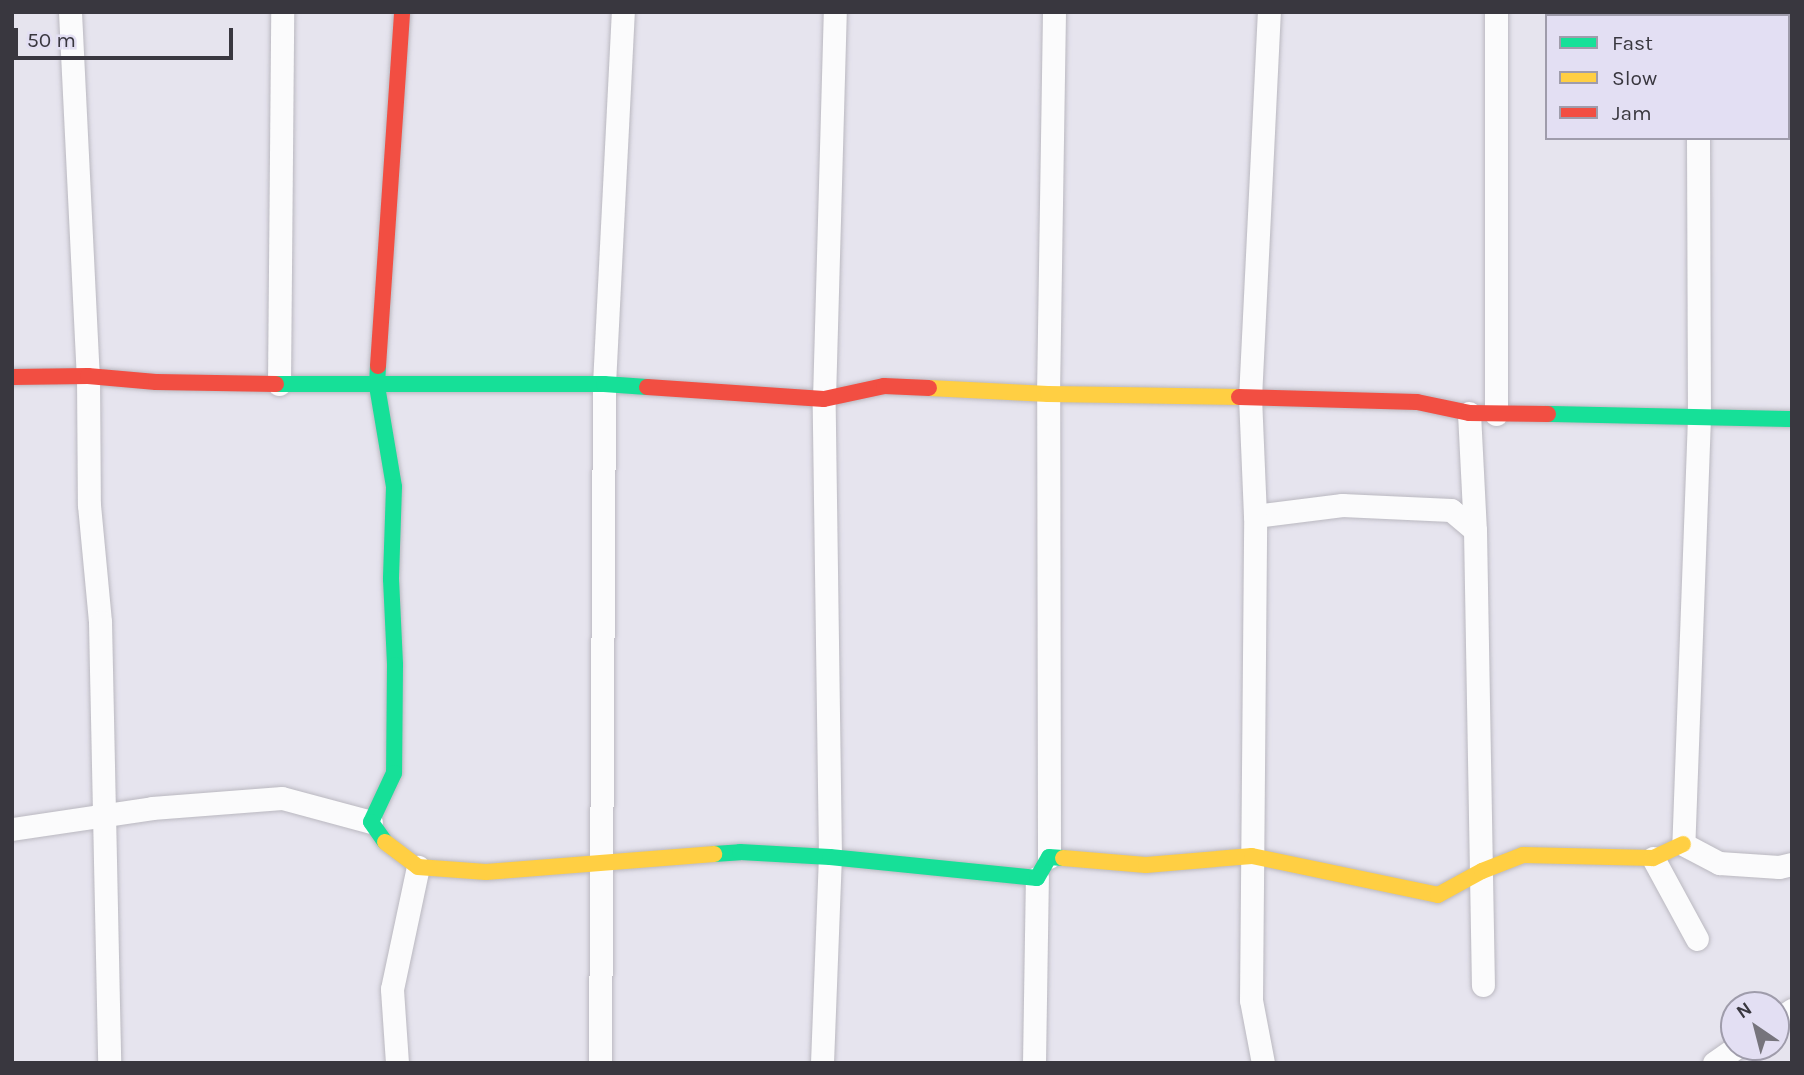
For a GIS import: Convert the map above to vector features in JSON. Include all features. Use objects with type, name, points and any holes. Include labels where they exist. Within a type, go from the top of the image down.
[{"type":"street","points":[[69,12],[88,376],[89,505],[100,622],[109,1063]]},
{"type":"street","points":[[279,384],[282,12]]},
{"type":"street","points":[[371,822],[394,773],[391,579],[394,487],[377,386],[402,12]]},
{"type":"street","points":[[600,1063],[604,384],[623,12]]},
{"type":"street","points":[[822,1063],[830,857],[824,399],[835,12]]},
{"type":"street","points":[[1034,1063],[1037,878],[1049,857],[1048,394],[1054,12]]},
{"type":"street","points":[[1263,1063],[1251,1000],[1255,516],[1250,398],[1269,12]]},
{"type":"street","points":[[1496,12],[1496,414]]},
{"type":"street","points":[[1683,844],[1699,417],[1698,140]]},
{"type":"street","points":[[12,377],[88,376],[156,382],[377,386],[604,384],[824,399],[884,386],[1048,394],[1125,393],[1417,402],[1469,413],[1496,414],[1792,419]]},
{"type":"street","points":[[1469,413],[1475,530],[1483,985]]},
{"type":"street","points":[[1255,516],[1342,505],[1451,510],[1475,530]]},
{"type":"street","points":[[12,830],[152,808],[282,798],[371,822],[386,843],[418,867],[486,872],[740,852],[830,857],[1037,878]]},
{"type":"street","points":[[1049,857],[1146,865],[1252,856],[1438,895],[1482,871],[1523,855],[1653,858],[1683,844]]},
{"type":"street","points":[[1683,844],[1719,863],[1779,867],[1792,864]]},
{"type":"street","points":[[1653,858],[1697,939]]},
{"type":"street","points":[[397,1063],[392,989],[418,867]]},
{"type":"traffic: fast","points":[[378,366],[377,386],[394,487],[391,579],[395,665],[394,773],[371,822],[385,842]]},
{"type":"traffic: fast","points":[[276,384],[604,384],[647,387]]},
{"type":"traffic: fast","points":[[1548,414],[1792,419]]},
{"type":"traffic: fast","points":[[714,854],[740,852],[830,857],[1037,878],[1049,857],[1063,858]]},
{"type":"traffic: slow","points":[[929,388],[1048,394],[1239,397]]},
{"type":"traffic: slow","points":[[385,842],[418,867],[486,872],[714,854]]},
{"type":"traffic: slow","points":[[1063,858],[1146,865],[1252,856],[1438,895],[1482,871],[1523,855],[1653,858],[1683,844]]},
{"type":"traffic: jam","points":[[378,366],[402,12]]},
{"type":"traffic: jam","points":[[12,377],[88,376],[156,382],[276,384]]},
{"type":"traffic: jam","points":[[647,387],[824,399],[884,386],[929,388]]},
{"type":"traffic: jam","points":[[1239,397],[1417,402],[1469,413],[1548,414]]}]
